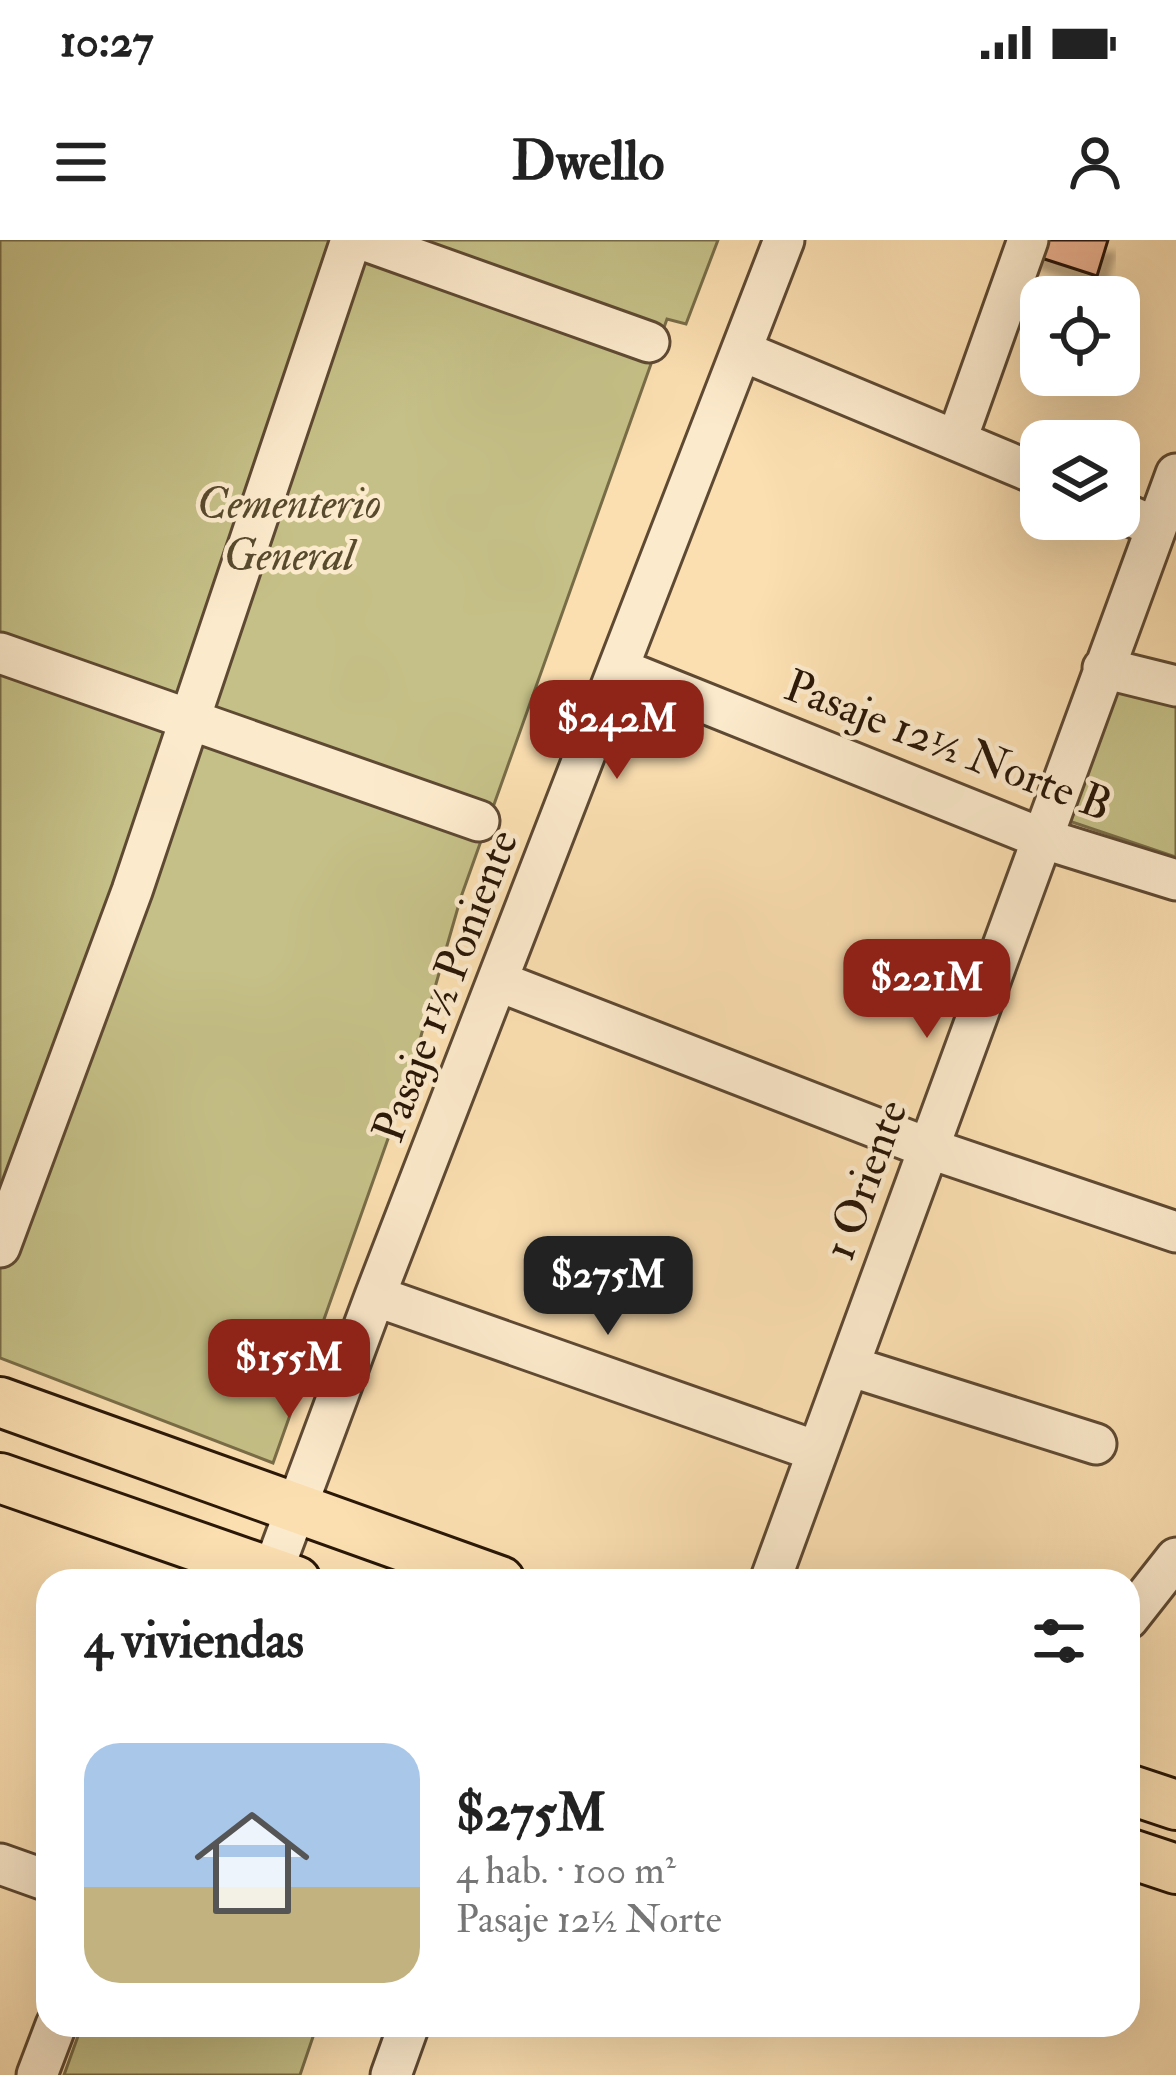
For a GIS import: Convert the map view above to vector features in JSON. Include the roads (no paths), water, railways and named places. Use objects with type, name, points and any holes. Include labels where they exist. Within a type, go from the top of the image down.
[{"type":"main road","points":[[0,1402],[466,1569]]},
{"type":"main road","points":[[0,1478],[261,1569]]},
{"type":"main road","points":[[1140,1793],[1176,1805]]},
{"type":"main road","points":[[1140,1857],[1176,1869]]},
{"type":"street","points":[[0,1247],[132,890],[351,240]]},
{"type":"street","points":[[363,240],[649,342]]},
{"type":"street","name":"Pasaje 1½ Poniente","points":[[285,1569],[296,1510],[375,1296],[784,240]]},
{"type":"street","points":[[957,439],[1028,240]]},
{"type":"street","points":[[742,351],[1020,467]]},
{"type":"street","name":"1 Oriente","points":[[1140,516],[1176,474]]},
{"type":"street","name":"1 Oriente","points":[[774,1569],[1103,668],[1132,540]]},
{"type":"street","points":[[0,652],[479,820]]},
{"type":"street","points":[[1103,668],[1176,686]]},
{"type":"street","name":"Pasaje 12½ Norte B","points":[[620,669],[1041,838],[1176,880]]},
{"type":"street","points":[[500,982],[928,1148],[1176,1232]]},
{"type":"street","points":[[375,1296],[816,1451]]},
{"type":"street","points":[[849,1366],[1096,1444]]},
{"type":"street","points":[[1140,1604],[1176,1558]]},
{"type":"street","points":[[0,1864],[36,1877]]},
{"type":"street","points":[[37,2075],[51,2037]]},
{"type":"street","points":[[391,2075],[405,2037]]},
{"type":"park label","name":"Cementerio General","points":[[289,530]]}]
